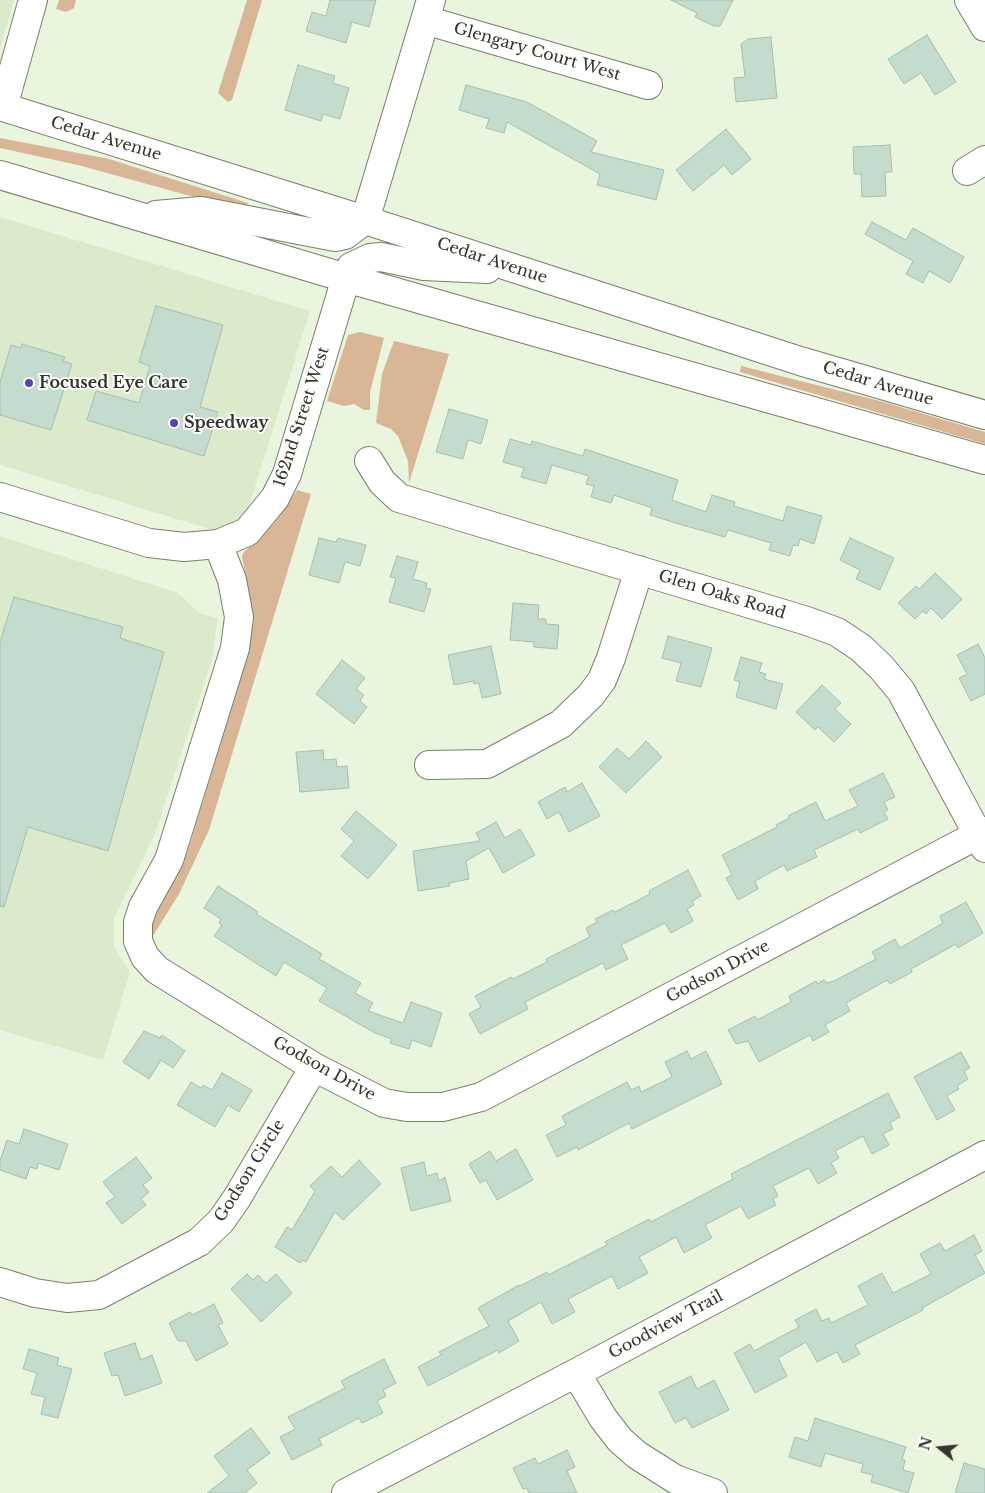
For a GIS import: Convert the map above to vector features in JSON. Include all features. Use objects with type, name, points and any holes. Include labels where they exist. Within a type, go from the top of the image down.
[{"type":"street","points":[[1,106],[33,0]]},
{"type":"street","points":[[969,0],[985,27]]},
{"type":"street","points":[[142,216],[201,211],[335,237],[345,235],[365,220],[428,10]]},
{"type":"street","name":"Glengary Court West","points":[[428,10],[648,85]]},
{"type":"street","name":"Cedar Avenue","points":[[1,106],[365,220],[800,360],[985,416]]},
{"type":"street","points":[[0,175],[346,278],[985,460]]},
{"type":"street","points":[[346,278],[351,267],[360,261],[381,257],[424,266],[523,271]]},
{"type":"street","name":"162nd Street West","points":[[0,497],[149,543],[184,547],[218,544],[246,532],[275,498],[286,474],[346,278]]},
{"type":"street","name":"Glen Oaks Road","points":[[369,461],[382,482],[399,498],[807,621],[837,632],[861,648],[881,666],[901,691],[983,838]]},
{"type":"street","name":"Godson Drive","points":[[218,544],[232,580],[239,617],[235,648],[168,860],[143,907],[138,922],[138,941],[145,957],[157,970],[314,1067],[384,1103],[407,1107],[443,1107],[481,1097],[983,838]]},
{"type":"street","points":[[429,765],[487,764],[562,724],[591,695],[602,680],[612,658],[639,570]]},
{"type":"street","name":"Godson Circle","points":[[0,1282],[36,1293],[68,1298],[99,1295],[199,1242],[221,1221],[237,1198],[314,1067]]},
{"type":"street","name":"Goodview Trail","points":[[346,1493],[985,1155]]},
{"type":"street","points":[[576,1373],[603,1418],[620,1440],[631,1450],[675,1479],[713,1493]]},
{"type":"shaded area","points":[[0,0],[14,0],[0,48]]},
{"type":"shaded area","points":[[59,0],[76,0],[74,8],[66,12],[56,9]]},
{"type":"shaded area","points":[[247,0],[262,0],[232,100],[228,102],[218,93]]},
{"type":"shaded area","points":[[0,138],[109,159],[248,203],[245,211],[78,165],[0,148]]},
{"type":"shaded area","points":[[0,217],[310,311],[239,538],[0,465]]},
{"type":"shaded area","points":[[360,332],[384,338],[370,392],[370,410],[364,410],[354,404],[344,406],[327,401],[348,335]]},
{"type":"shaded area","points":[[394,341],[449,354],[409,483],[408,461],[398,436],[391,429],[376,423],[382,374]]},
{"type":"shaded area","points":[[741,366],[880,401],[985,432],[985,444],[740,372]]},
{"type":"shaded area","points":[[297,490],[311,494],[209,830],[179,894],[151,939],[151,923],[182,865],[189,847],[242,674],[251,633],[252,608],[242,557],[243,553],[275,522]]},
{"type":"shaded area","points":[[0,536],[178,593],[199,613],[218,618],[212,660],[155,834],[114,918],[114,947],[130,972],[103,1060],[0,1030]]},
{"type":"building","points":[[330,0],[376,0],[369,27],[352,22],[346,43],[306,31],[312,12],[326,16]]},
{"type":"building","points":[[671,0],[733,0],[720,26],[714,26],[695,17],[697,13]]},
{"type":"building","points":[[927,35],[956,82],[935,95],[921,73],[904,84],[888,59]]},
{"type":"building","points":[[771,37],[777,98],[736,102],[734,78],[745,77],[741,44],[748,39]]},
{"type":"building","points":[[298,65],[335,76],[333,83],[349,88],[340,119],[323,114],[321,121],[285,110]]},
{"type":"building","points":[[466,85],[527,102],[597,141],[591,152],[664,170],[656,200],[597,185],[600,174],[507,122],[504,133],[486,128],[489,119],[459,110]]},
{"type":"building","points":[[726,129],[751,159],[732,175],[724,165],[693,191],[676,170]]},
{"type":"building","points":[[890,145],[892,172],[885,172],[886,196],[862,197],[861,174],[854,174],[853,147]]},
{"type":"building","points":[[872,222],[906,240],[913,228],[964,257],[950,283],[929,271],[923,283],[906,274],[913,261],[865,234]]},
{"type":"building","points":[[156,306],[223,325],[200,407],[218,412],[204,456],[87,420],[96,391],[139,403],[150,366],[139,362]]},
{"type":"building","points":[[22,344],[65,357],[63,361],[72,364],[51,430],[0,415],[0,382],[11,345],[21,348]]},
{"type":"building","points":[[449,409],[488,420],[481,444],[468,440],[463,459],[436,452]]},
{"type":"building","points":[[510,439],[531,445],[532,441],[583,456],[585,449],[678,480],[672,500],[706,512],[712,495],[735,502],[734,506],[783,521],[787,506],[822,516],[814,544],[800,539],[798,546],[793,545],[790,556],[769,550],[771,543],[728,530],[725,537],[679,524],[650,515],[652,508],[614,495],[611,503],[591,497],[594,486],[586,484],[589,476],[552,465],[546,484],[521,477],[524,468],[503,462]]},
{"type":"building","points":[[319,538],[336,542],[338,538],[366,545],[360,566],[345,562],[339,583],[309,575]]},
{"type":"building","points":[[850,538],[894,558],[880,590],[856,579],[860,570],[840,560]]},
{"type":"building","points":[[397,556],[418,562],[413,579],[427,583],[426,588],[431,589],[424,612],[389,602],[396,578],[390,577]]},
{"type":"building","points":[[935,573],[962,599],[942,619],[931,608],[926,614],[923,611],[915,619],[898,603],[916,586],[919,589]]},
{"type":"building","points":[[14,597],[123,627],[120,638],[164,652],[108,851],[28,827],[4,907],[0,906],[0,642]]},
{"type":"building","points":[[513,603],[539,605],[538,619],[546,619],[546,624],[559,625],[557,649],[534,647],[534,642],[510,640]]},
{"type":"building","points":[[668,636],[712,648],[701,687],[676,681],[681,663],[662,658]]},
{"type":"building","points":[[978,644],[985,658],[985,694],[971,701],[959,678],[967,674],[957,655]]},
{"type":"building","points":[[491,646],[501,694],[482,698],[479,683],[474,684],[474,681],[454,685],[448,655]]},
{"type":"building","points":[[741,657],[762,663],[759,672],[766,674],[764,679],[783,684],[776,709],[736,697],[740,682],[734,680]]},
{"type":"building","points":[[342,660],[365,678],[356,689],[364,695],[360,701],[367,707],[354,724],[316,694]]},
{"type":"building","points":[[822,685],[841,703],[835,709],[851,724],[834,742],[818,727],[815,730],[796,712]]},
{"type":"building","points":[[646,741],[662,757],[626,793],[599,767],[617,748],[629,759]]},
{"type":"building","points":[[323,750],[324,760],[336,759],[337,767],[347,766],[349,788],[300,792],[296,752]]},
{"type":"building","points":[[883,773],[895,797],[884,802],[888,810],[884,812],[888,819],[860,833],[858,829],[814,850],[817,857],[787,871],[784,865],[755,881],[758,889],[738,900],[726,878],[732,875],[722,855],[777,827],[776,825],[789,818],[788,816],[816,802],[825,821],[858,806],[849,790]]},
{"type":"building","points":[[582,783],[600,816],[569,832],[559,812],[547,819],[538,802],[565,787],[567,792]]},
{"type":"building","points":[[356,811],[397,845],[368,879],[341,856],[354,841],[341,829]]},
{"type":"building","points":[[496,822],[505,838],[520,829],[535,855],[503,873],[489,848],[466,861],[469,879],[449,883],[450,886],[418,891],[413,851],[480,841],[476,833]]},
{"type":"building","points":[[688,870],[701,896],[692,901],[694,905],[687,909],[693,921],[671,933],[665,923],[621,945],[628,959],[606,970],[603,963],[525,1002],[528,1009],[480,1034],[469,1014],[481,1007],[475,996],[511,977],[513,979],[547,962],[546,959],[590,937],[586,928],[597,922],[595,919],[613,910],[615,912],[650,894],[649,891]]},
{"type":"building","points":[[218,886],[258,912],[256,914],[322,954],[319,959],[361,983],[355,993],[373,1003],[368,1011],[403,1023],[411,1002],[442,1013],[431,1047],[412,1040],[409,1049],[390,1043],[392,1039],[375,1033],[319,1001],[327,988],[284,962],[276,976],[214,936],[222,925],[219,923],[221,919],[204,908]]},
{"type":"building","points":[[966,902],[983,933],[958,948],[956,944],[911,969],[912,972],[890,984],[887,980],[846,1003],[850,1011],[825,1025],[829,1032],[813,1041],[810,1035],[759,1062],[748,1041],[736,1044],[728,1030],[755,1016],[757,1020],[791,1002],[789,996],[816,981],[817,984],[824,980],[827,983],[834,981],[876,959],[872,952],[895,939],[900,948],[943,923],[940,916]]},
{"type":"building","points":[[144,1031],[160,1038],[162,1035],[185,1051],[173,1068],[161,1060],[149,1079],[123,1062]]},
{"type":"building","points":[[687,1051],[691,1059],[706,1051],[722,1084],[632,1129],[629,1123],[578,1150],[577,1147],[557,1157],[546,1135],[566,1125],[562,1116],[627,1082],[631,1090],[639,1086],[641,1092],[672,1077],[665,1062]]},
{"type":"building","points":[[961,1052],[970,1068],[964,1071],[968,1079],[957,1086],[959,1089],[947,1096],[955,1110],[937,1120],[914,1077]]},
{"type":"building","points":[[222,1073],[252,1090],[239,1112],[228,1105],[215,1127],[177,1105],[191,1082],[201,1088],[203,1085],[212,1090]]},
{"type":"building","points":[[888,1093],[900,1117],[890,1123],[893,1129],[883,1134],[889,1145],[872,1154],[863,1136],[835,1151],[839,1158],[831,1163],[837,1173],[818,1184],[809,1168],[773,1186],[778,1196],[773,1199],[776,1205],[748,1219],[741,1206],[705,1225],[712,1238],[684,1253],[676,1237],[639,1257],[648,1273],[618,1289],[612,1276],[568,1299],[575,1312],[552,1324],[541,1302],[508,1321],[519,1341],[499,1353],[498,1350],[428,1386],[418,1367],[441,1355],[439,1352],[489,1326],[478,1308],[519,1285],[547,1272],[548,1275],[607,1245],[605,1242],[649,1219],[651,1222],[733,1179],[731,1174]]},
{"type":"building","points":[[24,1129],[68,1144],[59,1170],[38,1163],[37,1169],[30,1167],[26,1179],[0,1170],[0,1161],[7,1140],[19,1144]]},
{"type":"building","points":[[516,1149],[533,1180],[497,1200],[486,1180],[480,1183],[469,1164],[490,1151],[496,1161]]},
{"type":"building","points":[[136,1157],[152,1178],[143,1185],[149,1192],[141,1199],[146,1205],[122,1224],[106,1203],[115,1197],[103,1182]]},
{"type":"building","points":[[359,1160],[381,1184],[343,1220],[335,1212],[306,1262],[302,1260],[300,1263],[275,1247],[287,1227],[292,1230],[315,1191],[310,1186],[331,1166],[342,1177]]},
{"type":"building","points":[[424,1162],[427,1176],[437,1173],[439,1181],[445,1177],[451,1201],[411,1211],[401,1168]]},
{"type":"building","points":[[974,1235],[982,1251],[975,1255],[985,1273],[922,1308],[923,1310],[855,1345],[860,1354],[843,1363],[837,1352],[817,1362],[806,1342],[778,1358],[787,1376],[755,1393],[734,1353],[750,1344],[754,1351],[799,1327],[795,1320],[816,1309],[822,1321],[829,1318],[831,1323],[868,1305],[858,1286],[882,1273],[893,1293],[931,1274],[920,1254],[940,1243],[945,1251]]},
{"type":"building","points":[[247,1274],[253,1280],[258,1275],[266,1283],[276,1274],[292,1293],[261,1322],[231,1289]]},
{"type":"building","points":[[214,1304],[223,1323],[218,1325],[228,1344],[196,1361],[186,1341],[178,1341],[169,1323],[190,1312],[192,1315]]},
{"type":"building","points":[[135,1343],[141,1360],[152,1355],[162,1383],[125,1396],[118,1375],[112,1376],[104,1353]]},
{"type":"building","points":[[29,1349],[59,1358],[57,1365],[72,1369],[58,1418],[41,1414],[45,1397],[31,1394],[37,1373],[23,1369]]},
{"type":"building","points":[[384,1359],[396,1383],[383,1390],[386,1396],[377,1401],[383,1413],[362,1423],[359,1418],[319,1439],[322,1445],[292,1460],[280,1437],[295,1429],[288,1417],[345,1388],[341,1381]]},
{"type":"building","points":[[691,1376],[697,1389],[714,1380],[729,1410],[692,1428],[686,1418],[675,1423],[659,1392]]},
{"type":"building","points":[[815,1418],[906,1447],[902,1459],[905,1460],[903,1470],[914,1473],[908,1493],[871,1482],[873,1475],[861,1472],[863,1464],[825,1453],[821,1467],[789,1457],[795,1437],[808,1441]]},
{"type":"building","points":[[251,1428],[270,1453],[247,1470],[257,1483],[245,1493],[207,1493],[229,1476],[214,1456]]},
{"type":"building","points":[[567,1450],[575,1467],[567,1471],[577,1493],[529,1493],[527,1488],[523,1489],[513,1468],[535,1458],[538,1464]]},
{"type":"building","points":[[964,1463],[985,1469],[985,1493],[955,1493]]},
{"type":"place","name":"Focused Eye Care","points":[[29,383]]},
{"type":"place","name":"Speedway","points":[[174,423]]}]
